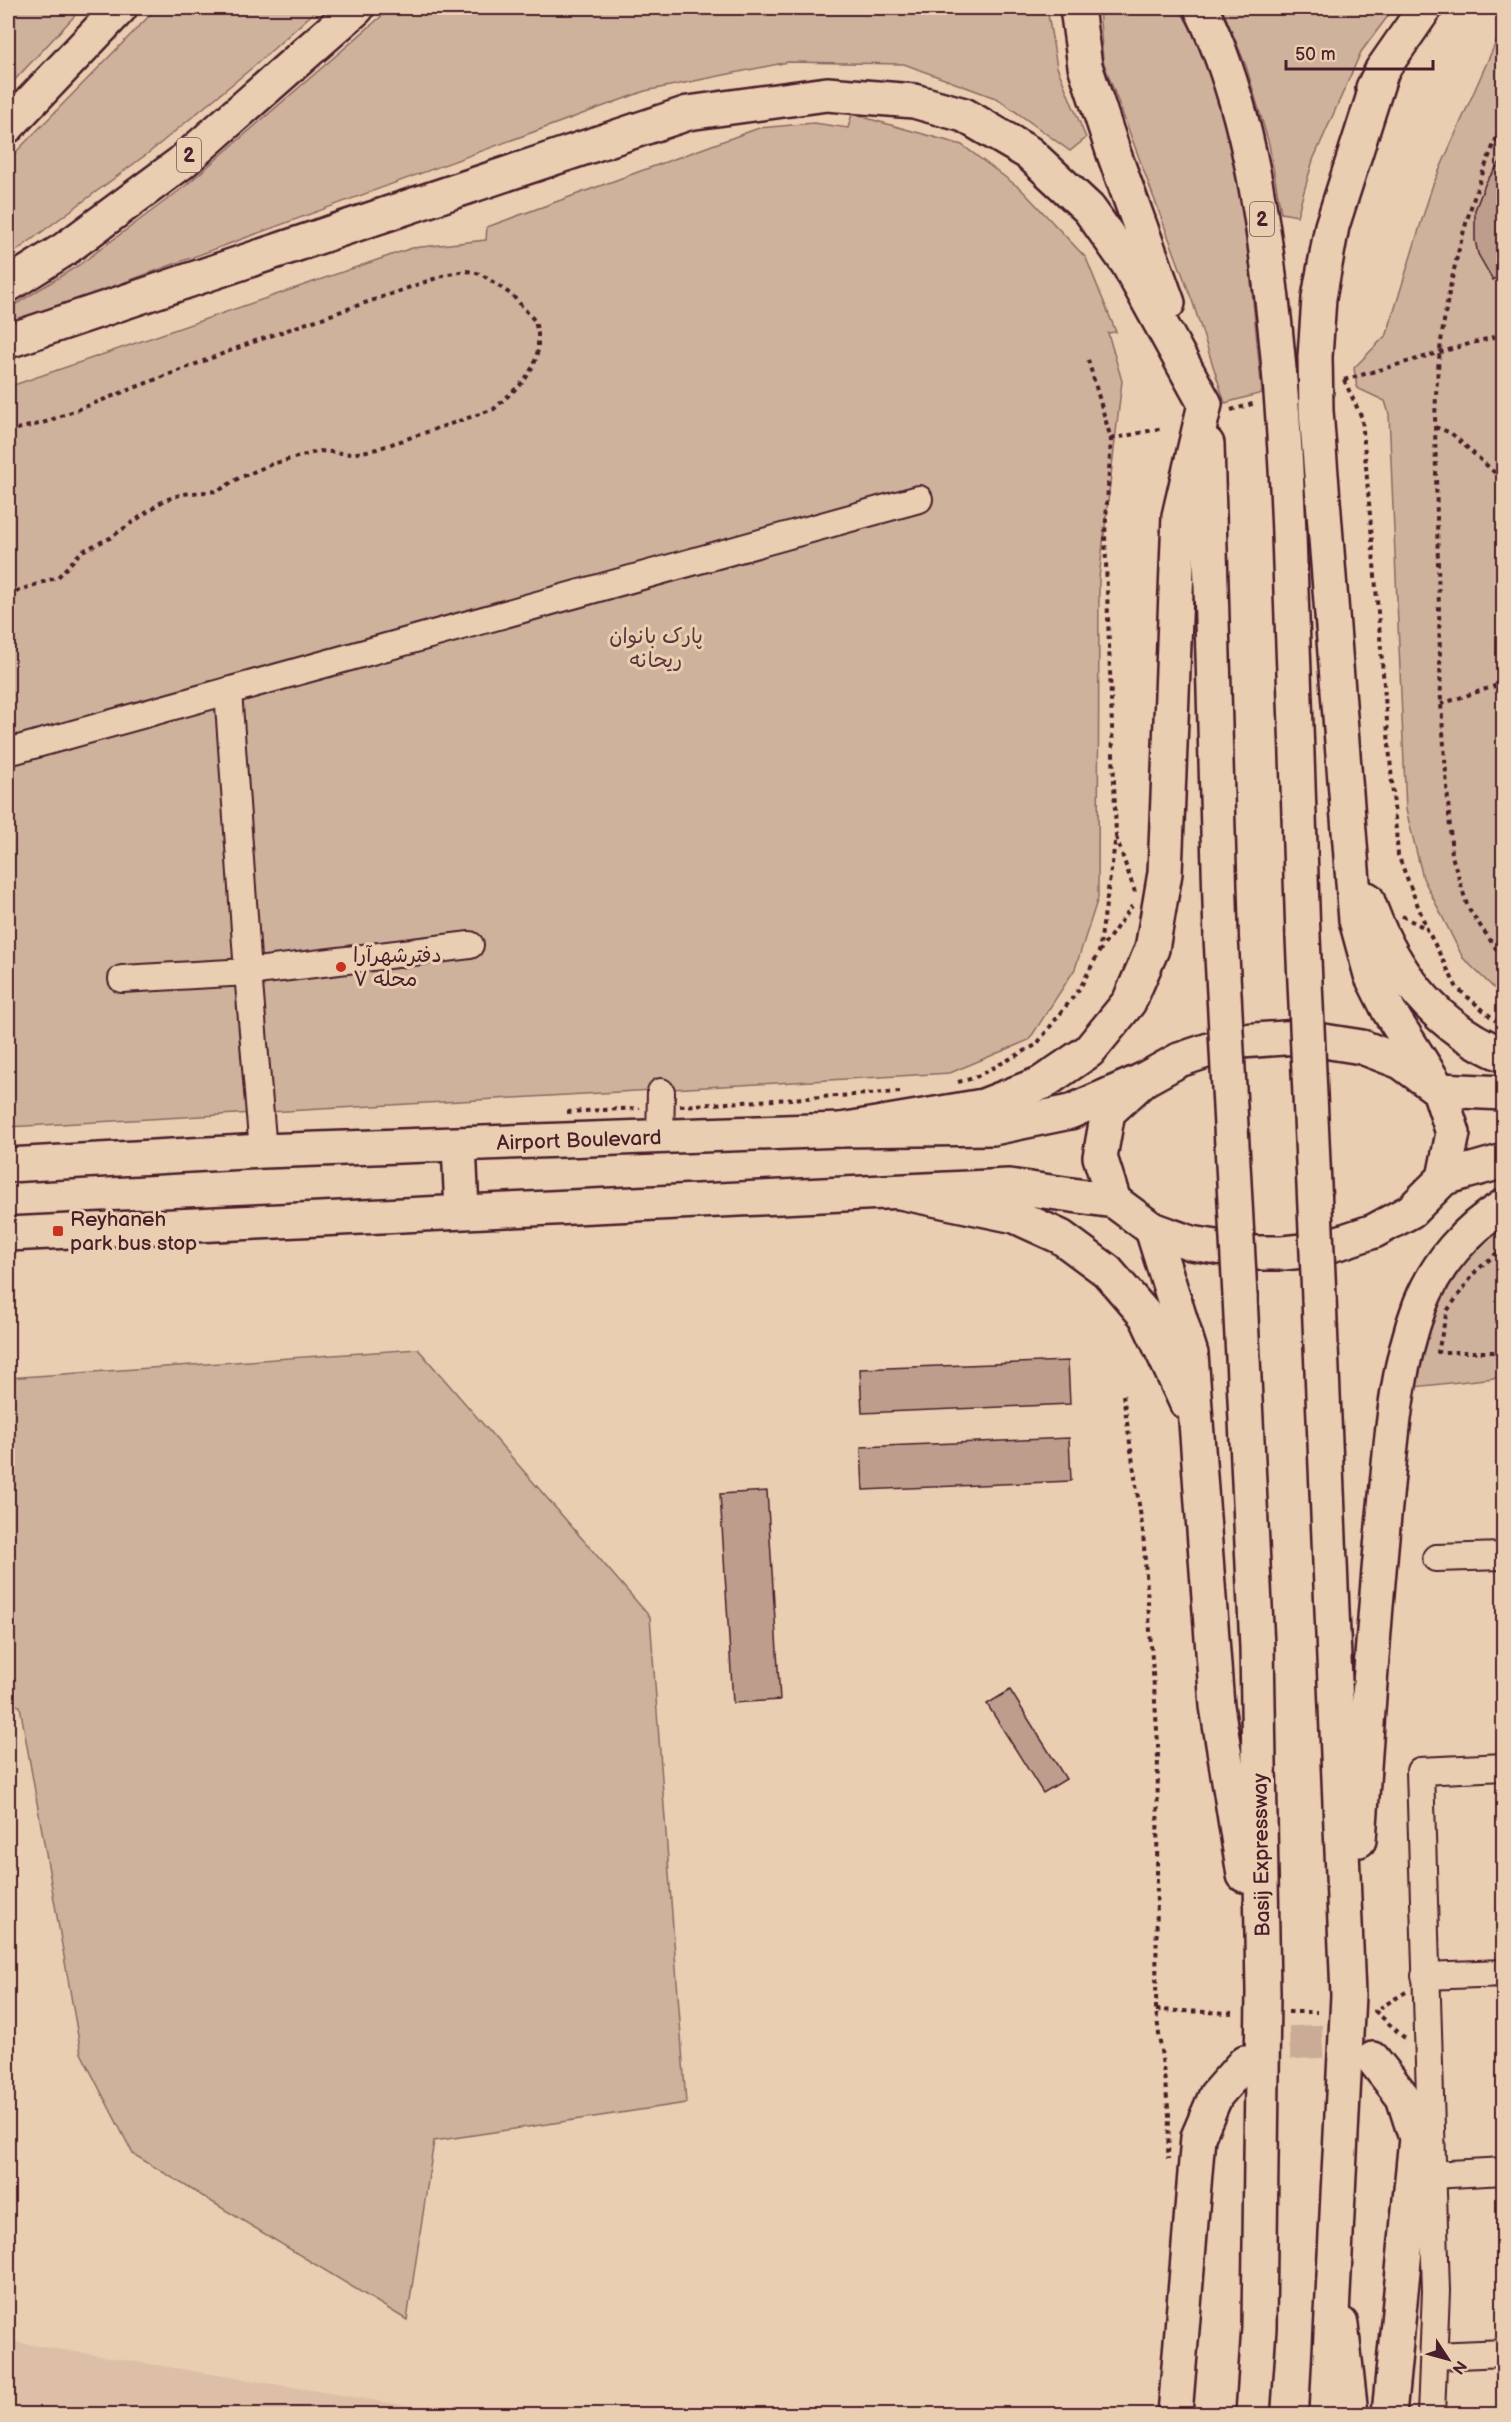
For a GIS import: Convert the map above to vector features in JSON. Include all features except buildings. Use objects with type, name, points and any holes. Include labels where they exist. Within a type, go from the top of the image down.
[{"type":"main road","points":[[19,116],[120,8]]},
{"type":"main road","points":[[19,116],[137,8]]},
{"type":"main road","name":"2","points":[[8,285],[65,249],[181,163],[357,8]]},
{"type":"main road","points":[[841,1130],[983,1106],[1042,1083],[1089,1051],[1129,1002],[1152,949],[1165,873],[1179,516],[1218,407],[1114,154],[1085,66],[1077,8]]},
{"type":"main road","name":"2","points":[[1201,8],[1213,33],[1239,110],[1260,204],[1276,329],[1286,439]]},
{"type":"main road","points":[[1348,1995],[1303,937],[1286,439],[1304,276],[1329,177],[1382,70],[1425,8]]},
{"type":"main road","points":[[1382,70],[1332,226],[1319,298],[1315,357],[1316,411],[1356,920],[1371,975],[1389,1011],[1439,1090],[1453,1133],[1444,1178]]},
{"type":"main road","points":[[8,341],[688,113],[827,94],[914,101],[964,115],[1029,153],[1089,210],[1128,264],[1218,407]]},
{"type":"main road","name":"Basij Expressway","points":[[1218,407],[1211,526],[1221,936],[1276,2002],[1253,2415]]},
{"type":"main road","points":[[1352,854],[1374,920],[1401,970],[1437,1015],[1484,1047],[1503,1055]]},
{"type":"main road","points":[[1114,1201],[1100,1157],[1108,1112],[1143,1080],[1179,1060],[1212,1049],[1241,1041],[1298,1037],[1362,1047],[1401,1062],[1439,1090],[1503,1093]]},
{"type":"main road","name":"Airport Boulevard","points":[[8,1165],[263,1151],[459,1145],[661,1112],[841,1130],[993,1128],[1070,1112],[1143,1080]]},
{"type":"main road","points":[[459,1145],[462,1211]]},
{"type":"main road","points":[[8,1234],[1009,1186],[1114,1201],[1152,1229],[1191,1243],[1225,1250],[1264,1253],[1312,1250],[1374,1231],[1410,1211],[1444,1178],[1503,1161]]},
{"type":"main road","points":[[900,1192],[1015,1216],[1060,1237],[1107,1271],[1146,1316],[1197,1427]]},
{"type":"main road","points":[[1327,2415],[1348,1995],[1379,1556],[1405,1350],[1421,1303],[1446,1256],[1483,1219],[1503,1206]]},
{"type":"main road","points":[[1152,1229],[1191,1354],[1217,1706],[1276,2002]]},
{"type":"main road","points":[[1373,2059],[1403,2097],[1416,2138],[1389,2415]]},
{"type":"main road","points":[[1175,2415],[1198,2137],[1216,2095],[1245,2062]]},
{"type":"main road","points":[[1335,2274],[1351,2415]]},
{"type":"main road","points":[[1242,2415],[1258,2328]]},
{"type":"street","points":[[8,752],[919,500]]},
{"type":"street","points":[[228,692],[263,1151]]},
{"type":"street","points":[[122,979],[248,972],[470,945]]},
{"type":"street","points":[[1436,1558],[1503,1556]]},
{"type":"street","points":[[1431,2415],[1436,2291],[1427,2059],[1420,1771],[1503,1767]]},
{"type":"street","points":[[1425,1979],[1503,1973]]},
{"type":"street","points":[[1432,2175],[1503,2171]]},
{"type":"street","points":[[1434,2356],[1503,2353]]},
{"type":"path","points":[[1503,121],[1488,156],[1455,260],[1435,384],[1441,704],[1452,856],[1468,908],[1503,960]]},
{"type":"path","points":[[8,431],[43,423],[253,342],[448,274],[467,271],[481,274],[513,296],[535,321],[538,334],[538,350],[534,365],[524,381],[494,409],[377,449],[352,454],[320,451],[272,464],[239,478],[218,491],[182,494],[163,501],[110,538],[82,551],[58,577],[8,594]]},
{"type":"path","points":[[1355,377],[1503,334]]},
{"type":"path","points":[[1088,356],[1111,440],[1105,534],[1116,836],[1099,952]]},
{"type":"path","points":[[1344,380],[1362,418],[1398,855],[1427,929],[1457,988],[1503,1027]]},
{"type":"path","points":[[1218,407],[1263,401]]},
{"type":"path","points":[[1435,427],[1451,433],[1503,481]]},
{"type":"path","points":[[1111,440],[1163,428]]},
{"type":"path","points":[[1441,704],[1503,683]]},
{"type":"path","points":[[951,1083],[974,1078],[1036,1045],[1080,988],[1099,952],[1137,899],[1116,836]]},
{"type":"path","points":[[1400,915],[1427,929]]},
{"type":"path","points":[[567,1112],[661,1112],[905,1091]]},
{"type":"path","points":[[1503,1247],[1476,1271],[1447,1311],[1438,1352],[1503,1352]]},
{"type":"path","points":[[1123,1395],[1143,1532],[1158,1744],[1156,2010],[1169,2115],[1168,2162]]},
{"type":"path","points":[[1425,1979],[1376,2011],[1427,2059]]},
{"type":"path","points":[[1276,2002],[1317,2012]]},
{"type":"path","points":[[1156,2010],[1232,2013]]},
{"type":"shaded area","points":[[8,2341],[459,2414],[8,2414]]},
{"type":"green space","points":[[8,8],[82,8],[8,87]]},
{"type":"green space","points":[[157,8],[319,8],[253,67],[151,151],[8,257],[8,160]]},
{"type":"green space","points":[[391,8],[1047,8],[1057,67],[1086,138],[1070,151],[998,99],[904,64],[788,62],[645,91],[8,325],[8,309],[79,265],[184,187]]},
{"type":"green space","points":[[1099,8],[1179,8],[1198,42],[1223,115],[1244,209],[1262,393],[1225,403],[1193,303],[1103,61]]},
{"type":"green space","points":[[1222,8],[1394,8],[1361,52],[1313,160],[1297,216],[1281,213],[1269,144],[1246,66]]},
{"type":"green space","points":[[1503,26],[1503,997],[1463,958],[1423,878],[1406,810],[1389,414],[1385,401],[1357,388],[1354,368],[1387,334],[1432,187]]},
{"type":"green space","name":"پارک بانوان ریحانه","points":[[852,114],[962,145],[1021,189],[1086,258],[1116,332],[1108,333],[1122,381],[1099,578],[1098,898],[1075,969],[1029,1040],[950,1073],[8,1127],[8,387],[412,248],[486,240],[487,227],[759,128],[814,123],[848,128]]},
{"type":"green space","points":[[1503,1224],[1503,1377],[1415,1387],[1427,1317],[1459,1264]]},
{"type":"green space","points":[[418,1349],[650,1617],[686,2103],[434,2141],[407,2320],[133,2154],[81,2053],[20,1706],[8,1703],[8,1378]]},
{"type":"tunnel","points":[[1245,2062],[1284,2043],[1326,2041],[1371,2059]]},
{"type":"place","name":"دفترشهرآرا محله ۷","points":[[341,967]]},
{"type":"place","name":"Reyhaneh park bus stop","points":[[58,1231]]}]
